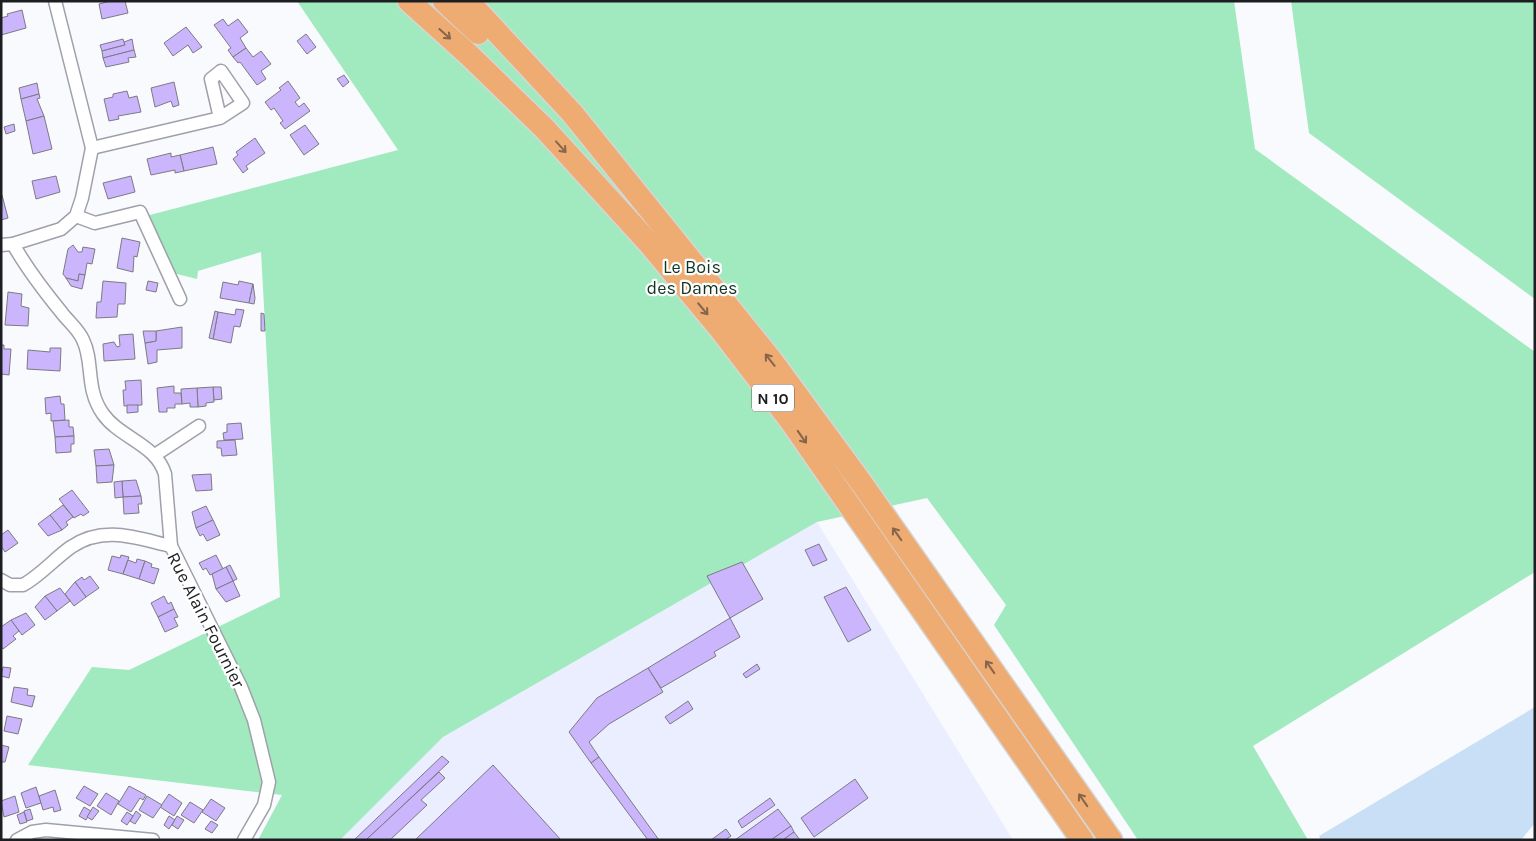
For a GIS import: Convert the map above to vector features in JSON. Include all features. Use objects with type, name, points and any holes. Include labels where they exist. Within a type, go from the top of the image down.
[{"type":"highway","name":"N 10","points":[[444,1],[538,90],[631,189],[718,294],[789,385],[860,481],[1111,840]]},
{"type":"highway","points":[[468,1],[572,113],[631,189]]},
{"type":"highway","name":"N 10","points":[[410,3],[470,56],[545,129],[648,242],[721,330],[790,420],[1082,840]]},
{"type":"street","points":[[56,1],[92,148],[76,216],[60,229],[7,245],[24,263],[83,340],[89,378],[102,414],[162,463],[165,474],[171,546]]},
{"type":"street","points":[[92,148],[220,118]]},
{"type":"street","points":[[76,216],[95,222],[140,212],[180,299]]},
{"type":"street","points":[[154,455],[199,426]]},
{"type":"street","name":"Rue Alain Fournier","points":[[1,580],[10,585],[23,585],[72,546],[104,534],[126,536],[171,546],[241,687],[254,720],[269,782],[264,805],[244,840]]},
{"type":"street","points":[[17,840],[32,832],[46,830],[153,840]]},
{"type":"shaded area","points":[[817,522],[1013,840],[340,840],[443,737]]},
{"type":"shaded area","points":[[1535,707],[1535,823],[1521,840],[1321,840],[1319,836]]},
{"type":"green space","name":"Le Bois des Dames","points":[[297,1],[1234,1],[1255,149],[1535,352],[1535,572],[1253,746],[1308,840],[1138,840],[994,625],[1006,605],[927,498],[817,522],[443,737],[340,840],[258,840],[282,795],[28,765],[92,667],[129,670],[280,597],[261,252],[198,271],[197,279],[173,273],[146,216],[398,150]]},
{"type":"green space","points":[[1291,1],[1535,1],[1535,299],[1309,133]]},
{"type":"building","points":[[110,1],[125,1],[128,13],[102,19],[99,4]]},
{"type":"building","points":[[22,10],[26,28],[1,35],[1,18],[8,16],[7,14]]},
{"type":"building","points":[[223,19],[228,26],[238,19],[248,32],[240,38],[246,48],[233,57],[228,50],[231,48],[214,25]]},
{"type":"building","points":[[186,27],[202,47],[193,53],[188,45],[173,56],[164,43]]},
{"type":"building","points":[[306,34],[316,47],[307,54],[297,41]]},
{"type":"building","points":[[123,39],[125,45],[102,51],[100,45]]},
{"type":"building","points":[[132,39],[134,50],[103,58],[102,51],[125,45],[124,42]]},
{"type":"building","points":[[246,48],[253,57],[261,51],[271,64],[261,71],[266,79],[257,85],[240,62],[238,63],[233,57]]},
{"type":"building","points":[[134,50],[136,57],[128,58],[129,62],[106,67],[103,58]]},
{"type":"building","points":[[344,75],[349,82],[343,87],[337,79]]},
{"type":"building","points":[[288,81],[300,98],[295,102],[299,107],[304,103],[310,111],[285,129],[280,123],[283,121],[274,108],[271,110],[265,102],[281,90],[279,88]]},
{"type":"building","points":[[174,82],[179,105],[173,107],[171,101],[155,107],[151,88]]},
{"type":"building","points":[[37,83],[39,94],[21,99],[19,88]]},
{"type":"building","points":[[127,91],[129,98],[137,96],[141,112],[118,116],[119,119],[109,121],[104,99],[113,97],[113,94]]},
{"type":"building","points":[[39,94],[40,98],[37,99],[44,116],[26,121],[21,99]]},
{"type":"building","points":[[44,116],[52,149],[33,154],[26,121]]},
{"type":"building","points":[[14,124],[15,131],[6,134],[4,127]]},
{"type":"building","points":[[305,125],[319,144],[304,155],[290,135]]},
{"type":"building","points":[[255,138],[265,153],[246,166],[248,169],[243,173],[233,159],[238,155],[236,152]]},
{"type":"building","points":[[213,147],[217,164],[184,171],[180,155]]},
{"type":"building","points":[[171,153],[171,157],[180,155],[184,171],[175,173],[175,170],[151,175],[147,159]]},
{"type":"building","points":[[56,176],[60,192],[36,199],[32,181]]},
{"type":"building","points":[[131,176],[135,192],[108,199],[103,183]]},
{"type":"building","points":[[1,196],[8,218],[1,220]]},
{"type":"building","points":[[122,238],[140,242],[137,257],[134,256],[133,272],[117,268]]},
{"type":"building","points":[[73,245],[78,252],[82,252],[83,247],[95,249],[92,264],[87,263],[85,275],[79,274],[78,281],[66,278],[63,274],[68,249]]},
{"type":"building","points":[[79,274],[85,275],[82,289],[71,286],[66,278],[78,281]]},
{"type":"building","points":[[103,281],[126,283],[125,304],[118,304],[117,317],[96,318],[97,302],[101,302]]},
{"type":"building","points":[[148,281],[158,283],[156,292],[146,290]]},
{"type":"building","points":[[239,281],[253,284],[249,303],[220,298],[223,282],[238,285]]},
{"type":"building","points":[[253,284],[255,298],[254,304],[249,303]]},
{"type":"building","points":[[8,292],[22,294],[21,306],[29,308],[28,326],[5,325]]},
{"type":"building","points":[[236,309],[244,310],[240,327],[234,326],[231,343],[213,339],[218,312],[235,315]]},
{"type":"building","points":[[215,311],[218,312],[213,339],[209,338]]},
{"type":"building","points":[[261,313],[264,314],[265,331],[261,331]]},
{"type":"building","points":[[182,327],[182,348],[157,350],[157,362],[148,364],[145,343],[156,341],[156,331]]},
{"type":"building","points":[[143,331],[156,331],[156,341],[145,343]]},
{"type":"building","points":[[133,334],[135,359],[104,361],[103,344],[114,342],[117,347],[120,346],[119,335]]},
{"type":"building","points":[[1,345],[4,345],[4,349],[11,349],[9,375],[1,374]]},
{"type":"building","points":[[50,348],[61,348],[60,371],[27,369],[28,350],[50,352]]},
{"type":"building","points":[[141,380],[142,405],[124,406],[123,390],[126,390],[125,381]]},
{"type":"building","points":[[174,386],[174,393],[181,393],[182,404],[175,404],[175,408],[167,408],[167,412],[159,412],[157,388]]},
{"type":"building","points":[[213,387],[221,387],[222,399],[214,400]]},
{"type":"building","points":[[213,387],[214,402],[198,407],[197,388]]},
{"type":"building","points":[[197,388],[198,407],[190,407],[190,403],[182,404],[181,389]]},
{"type":"building","points":[[60,396],[61,404],[64,404],[65,420],[51,421],[51,413],[46,414],[45,398]]},
{"type":"building","points":[[127,405],[138,405],[138,412],[127,413]]},
{"type":"building","points":[[69,420],[69,427],[73,427],[74,436],[55,437],[53,421]]},
{"type":"building","points":[[241,423],[243,439],[224,440],[223,433],[227,432],[227,424]]},
{"type":"building","points":[[74,436],[71,452],[56,453],[55,437]]},
{"type":"building","points":[[235,440],[237,455],[222,456],[221,448],[217,448],[217,441]]},
{"type":"building","points":[[109,449],[114,465],[96,466],[94,450]]},
{"type":"building","points":[[114,465],[112,482],[97,483],[96,466]]},
{"type":"building","points":[[211,474],[212,490],[196,491],[192,475]]},
{"type":"building","points":[[136,480],[141,496],[123,497],[122,481]]},
{"type":"building","points":[[122,481],[123,497],[115,498],[114,482]]},
{"type":"building","points":[[72,490],[89,512],[83,516],[81,514],[74,518],[59,499]]},
{"type":"building","points":[[141,496],[142,504],[138,504],[139,513],[124,514],[123,497]]},
{"type":"building","points":[[63,505],[73,517],[66,522],[68,525],[62,530],[50,515]]},
{"type":"building","points":[[206,506],[213,520],[196,528],[192,512]]},
{"type":"building","points":[[50,515],[62,530],[48,536],[38,524]]},
{"type":"building","points":[[213,520],[220,535],[207,541],[203,534],[200,536],[196,528]]},
{"type":"building","points":[[8,530],[18,543],[5,552],[1,546],[1,535]]},
{"type":"building","points":[[819,544],[827,560],[813,566],[805,550]]},
{"type":"building","points":[[121,555],[129,557],[123,574],[108,570],[112,556],[120,558]]},
{"type":"building","points":[[216,555],[223,569],[210,575],[206,568],[203,570],[199,563]]},
{"type":"building","points":[[137,559],[145,561],[139,579],[123,574],[128,560],[136,563]]},
{"type":"building","points":[[145,561],[152,564],[151,567],[159,569],[154,584],[139,579]]},
{"type":"building","points":[[742,562],[763,599],[730,618],[707,576]]},
{"type":"building","points":[[230,565],[237,579],[233,581],[226,567]]},
{"type":"building","points":[[226,567],[233,581],[216,589],[212,574]]},
{"type":"building","points":[[90,576],[99,588],[86,597],[75,582],[82,577],[84,580]]},
{"type":"building","points":[[233,581],[240,596],[226,602],[216,589]]},
{"type":"building","points":[[75,582],[86,597],[74,606],[65,594]]},
{"type":"building","points":[[846,587],[871,630],[848,642],[824,597]]},
{"type":"building","points":[[60,588],[70,601],[57,611],[45,596]]},
{"type":"building","points":[[45,596],[57,611],[45,620],[35,607]]},
{"type":"building","points":[[164,596],[168,604],[171,602],[174,609],[158,617],[151,603]]},
{"type":"building","points":[[174,609],[178,617],[174,618],[178,626],[165,632],[158,617]]},
{"type":"building","points":[[26,613],[35,625],[22,635],[11,620]]},
{"type":"building","points":[[730,618],[740,637],[714,652],[716,656],[661,688],[648,668]]},
{"type":"building","points":[[11,620],[19,631],[13,636],[16,639],[3,649],[1,646],[1,627]]},
{"type":"building","points":[[757,664],[760,669],[746,678],[743,674]]},
{"type":"building","points":[[3,667],[11,668],[9,678],[1,676]]},
{"type":"building","points":[[648,668],[663,692],[609,724],[589,742],[599,757],[591,763],[569,732],[597,698]]},
{"type":"building","points":[[14,687],[28,689],[27,695],[35,696],[32,707],[11,702]]},
{"type":"building","points":[[688,701],[693,709],[670,724],[665,717]]},
{"type":"building","points":[[7,716],[22,719],[18,734],[4,731]]},
{"type":"building","points":[[1,745],[9,747],[5,762],[1,762]]},
{"type":"building","points":[[442,756],[449,762],[366,840],[354,840]]},
{"type":"building","points":[[599,757],[659,840],[648,840],[591,763]]},
{"type":"building","points":[[493,765],[561,840],[415,840]]},
{"type":"building","points":[[439,772],[445,778],[421,800],[427,805],[390,840],[366,840]]},
{"type":"building","points":[[855,779],[868,798],[814,837],[801,818]]},
{"type":"building","points":[[84,786],[98,794],[90,806],[76,798]]},
{"type":"building","points":[[129,786],[146,795],[143,800],[140,798],[131,812],[118,804]]},
{"type":"building","points":[[36,787],[41,803],[26,808],[21,793]]},
{"type":"building","points":[[55,790],[61,810],[54,812],[53,807],[43,810],[39,796]]},
{"type":"building","points":[[106,793],[119,801],[111,815],[97,806]]},
{"type":"building","points":[[169,794],[182,803],[174,816],[160,807]]},
{"type":"building","points":[[15,796],[19,812],[4,817],[1,801]]},
{"type":"building","points":[[147,796],[162,805],[153,818],[139,810]]},
{"type":"building","points":[[770,798],[775,805],[742,828],[738,821]]},
{"type":"building","points":[[211,799],[225,808],[216,821],[202,812]]},
{"type":"building","points":[[190,802],[203,810],[194,823],[181,815]]},
{"type":"building","points":[[84,807],[91,811],[86,820],[79,816]]},
{"type":"building","points":[[93,807],[99,811],[92,820],[87,817]]},
{"type":"building","points":[[30,809],[33,819],[27,821],[24,811]]},
{"type":"building","points":[[778,809],[791,826],[771,840],[735,840]]},
{"type":"building","points":[[136,811],[141,815],[135,824],[130,821]]},
{"type":"building","points":[[24,812],[27,822],[20,824],[17,815]]},
{"type":"building","points":[[127,812],[133,816],[127,825],[121,821]]},
{"type":"building","points":[[169,816],[175,820],[169,829],[164,825]]},
{"type":"building","points":[[177,816],[184,820],[178,829],[172,825]]},
{"type":"building","points":[[211,821],[218,825],[212,833],[205,829]]},
{"type":"building","points":[[791,826],[794,832],[783,840],[771,840]]},
{"type":"building","points":[[726,829],[731,836],[725,840],[711,840]]},
{"type":"building","points":[[794,832],[800,840],[783,840]]}]
